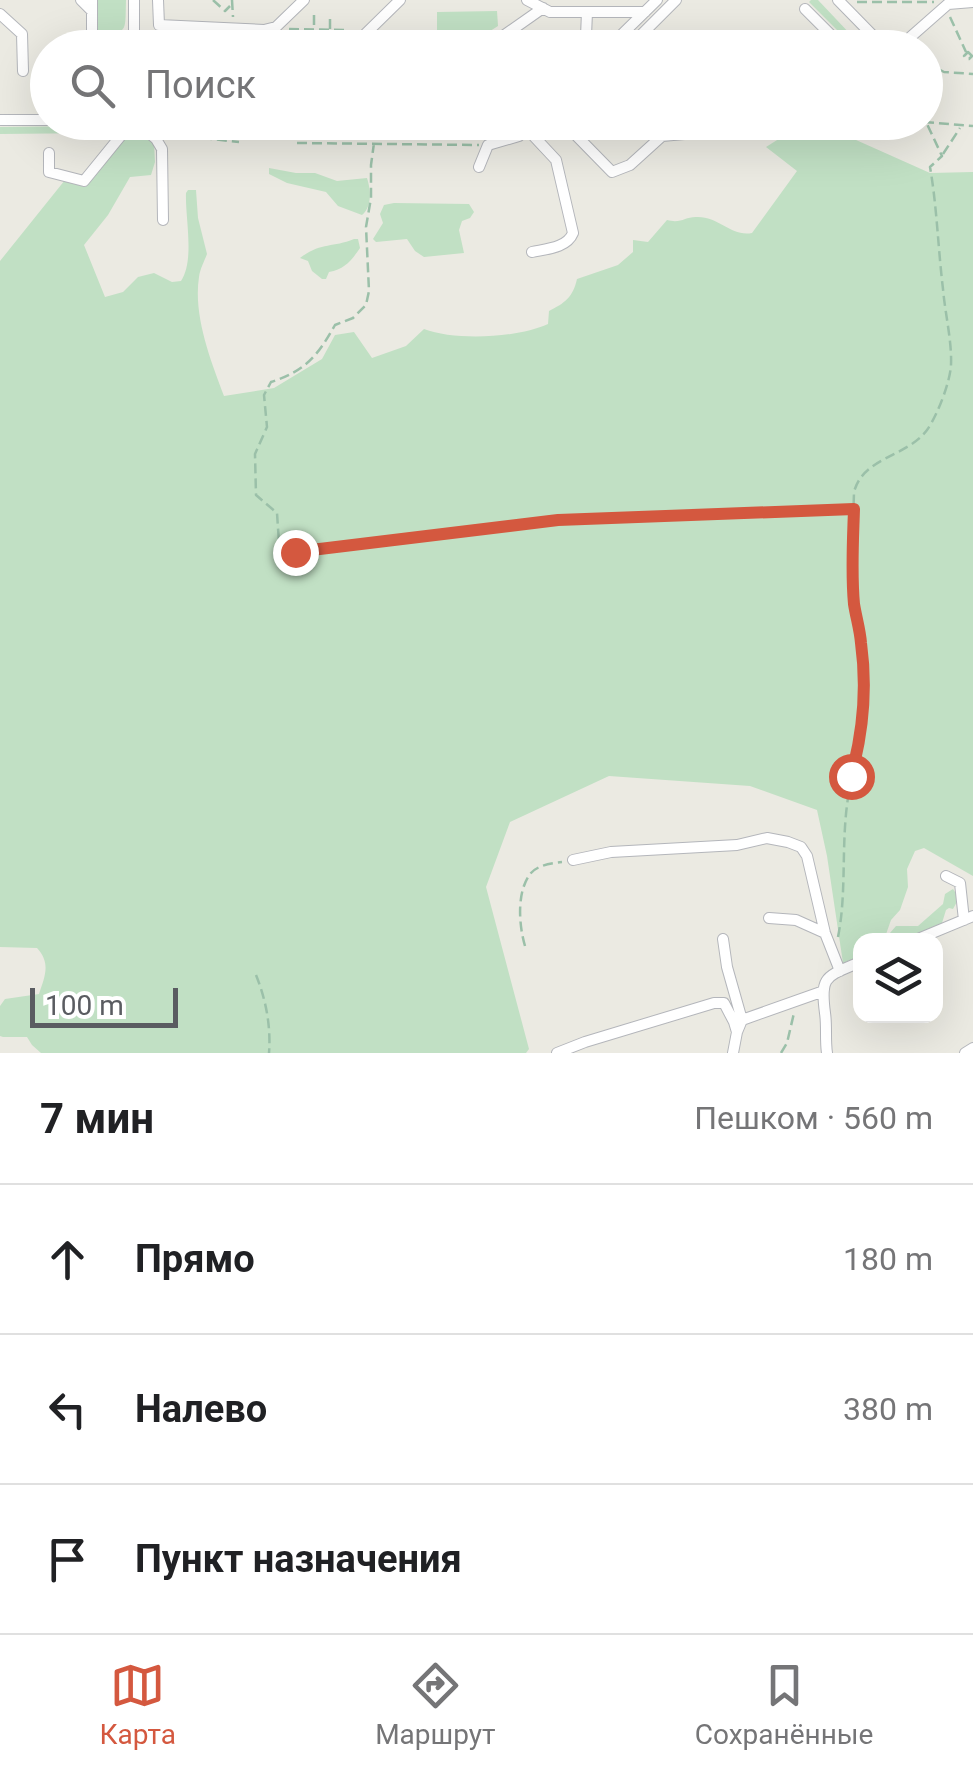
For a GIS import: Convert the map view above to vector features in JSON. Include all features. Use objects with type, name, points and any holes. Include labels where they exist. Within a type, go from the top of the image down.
[{"type":"street","points":[[80,0],[92,6]]},
{"type":"street","points":[[132,30],[134,0]]},
{"type":"street","points":[[158,0],[158,25]]},
{"type":"street","points":[[131,26],[264,30],[276,27],[304,0]]},
{"type":"street","points":[[369,30],[400,0]]},
{"type":"street","points":[[527,0],[550,12],[645,12]]},
{"type":"street","points":[[626,30],[658,0]]},
{"type":"street","points":[[646,30],[676,0]]},
{"type":"street","points":[[839,1],[867,30]]},
{"type":"street","points":[[917,30],[945,4],[973,2]]},
{"type":"street","points":[[511,30],[542,8]]},
{"type":"street","points":[[805,9],[826,30]]},
{"type":"street","points":[[586,30],[587,12]]},
{"type":"street","points":[[0,14],[22,34],[23,71]]},
{"type":"street","points":[[0,120],[30,120]]},
{"type":"street","points":[[49,154],[50,172],[84,181],[119,140]]},
{"type":"street","points":[[157,140],[162,149],[163,220]]},
{"type":"street","points":[[479,166],[488,145],[505,140]]},
{"type":"street","points":[[532,252],[564,244],[574,233],[556,160],[541,140]]},
{"type":"street","points":[[581,140],[612,172],[630,165],[658,140]]},
{"type":"street","points":[[574,860],[611,852],[737,845],[768,838],[788,842],[807,856],[825,933],[840,971]]},
{"type":"street","points":[[930,933],[968,918],[960,883],[946,876]]},
{"type":"street","points":[[768,918],[796,920],[825,933]]},
{"type":"street","points":[[723,939],[742,1020],[733,1053]]},
{"type":"street","points":[[827,1053],[821,992],[828,979],[853,965]]},
{"type":"street","points":[[742,1020],[821,992]]},
{"type":"street","points":[[558,1053],[714,1003],[724,1003],[736,1032]]},
{"type":"street","points":[[965,1053],[973,1048]]},
{"type":"path","points":[[213,0],[224,11],[232,4]]},
{"type":"path","points":[[225,0],[232,4]]},
{"type":"path","points":[[839,1],[945,4],[965,57],[970,58],[973,66]]},
{"type":"path","points":[[232,4],[233,28]]},
{"type":"path","points":[[314,15],[314,30]]},
{"type":"path","points":[[328,30],[330,16]]},
{"type":"path","points":[[126,30],[131,26]]},
{"type":"path","points":[[288,30],[347,30]]},
{"type":"path","points":[[943,72],[973,74]]},
{"type":"path","points":[[943,125],[973,126]]},
{"type":"path","points":[[834,954],[843,912],[846,811],[864,693],[852,574],[854,492],[857,480],[871,466],[910,446],[925,433],[937,413],[951,367],[930,166],[942,156],[962,126]]},
{"type":"path","points":[[934,140],[942,156]]},
{"type":"path","points":[[374,143],[366,227],[366,305],[353,318],[335,324],[320,352],[294,374],[271,382],[264,395],[266,427],[255,454],[256,495],[277,513],[280,542],[295,552],[558,520],[854,509]]},
{"type":"path","points":[[524,946],[520,914],[530,874],[552,863],[574,860]]},
{"type":"path","points":[[256,975],[265,1002],[270,1053]]},
{"type":"path","points":[[781,1053],[800,998]]},
{"type":"green space","points":[[93,0],[126,0],[123,29],[94,30]]},
{"type":"green space","points":[[818,0],[846,30],[837,30],[809,2]]},
{"type":"green space","points":[[497,11],[498,26],[492,30],[437,30],[437,12]]},
{"type":"green space","points":[[0,127],[30,127],[30,134],[0,134]]},
{"type":"green space","points":[[124,140],[150,140],[154,144],[151,175],[130,177],[108,215],[84,245],[105,297],[123,292],[138,277],[154,273],[172,282],[181,281],[188,262],[186,193],[196,190],[207,254],[199,277],[199,307],[204,338],[224,396],[274,388],[322,359],[335,335],[354,332],[372,358],[406,346],[424,329],[486,336],[548,324],[549,311],[567,299],[577,279],[618,265],[633,252],[633,240],[648,242],[667,220],[706,218],[738,232],[752,233],[797,171],[766,147],[777,140],[856,140],[930,173],[973,172],[973,876],[924,848],[915,851],[907,869],[908,887],[900,910],[886,933],[853,933],[853,959],[843,963],[817,810],[750,786],[609,776],[510,822],[486,887],[529,1049],[526,1053],[41,1053],[27,1037],[0,1036],[0,1006],[5,999],[39,994],[46,970],[37,948],[0,947],[0,261],[65,180],[85,187]]},
{"type":"green space","points":[[269,168],[315,173],[337,181],[367,178],[368,208],[362,215],[338,206],[326,192],[287,183],[269,174]]},
{"type":"green space","points":[[469,204],[474,212],[462,221],[459,230],[464,253],[424,257],[407,239],[376,242],[373,239],[383,223],[380,214],[384,205]]},
{"type":"green space","points":[[358,239],[360,248],[347,264],[329,272],[326,279],[300,258],[314,250]]},
{"type":"green space","points":[[953,889],[959,898],[953,909],[946,910],[942,923],[918,933],[890,933],[896,926],[918,926],[943,904],[945,894]]},
{"type":"route","points":[[295,552],[558,520],[854,509],[852,574],[864,693],[851,776]]}]
